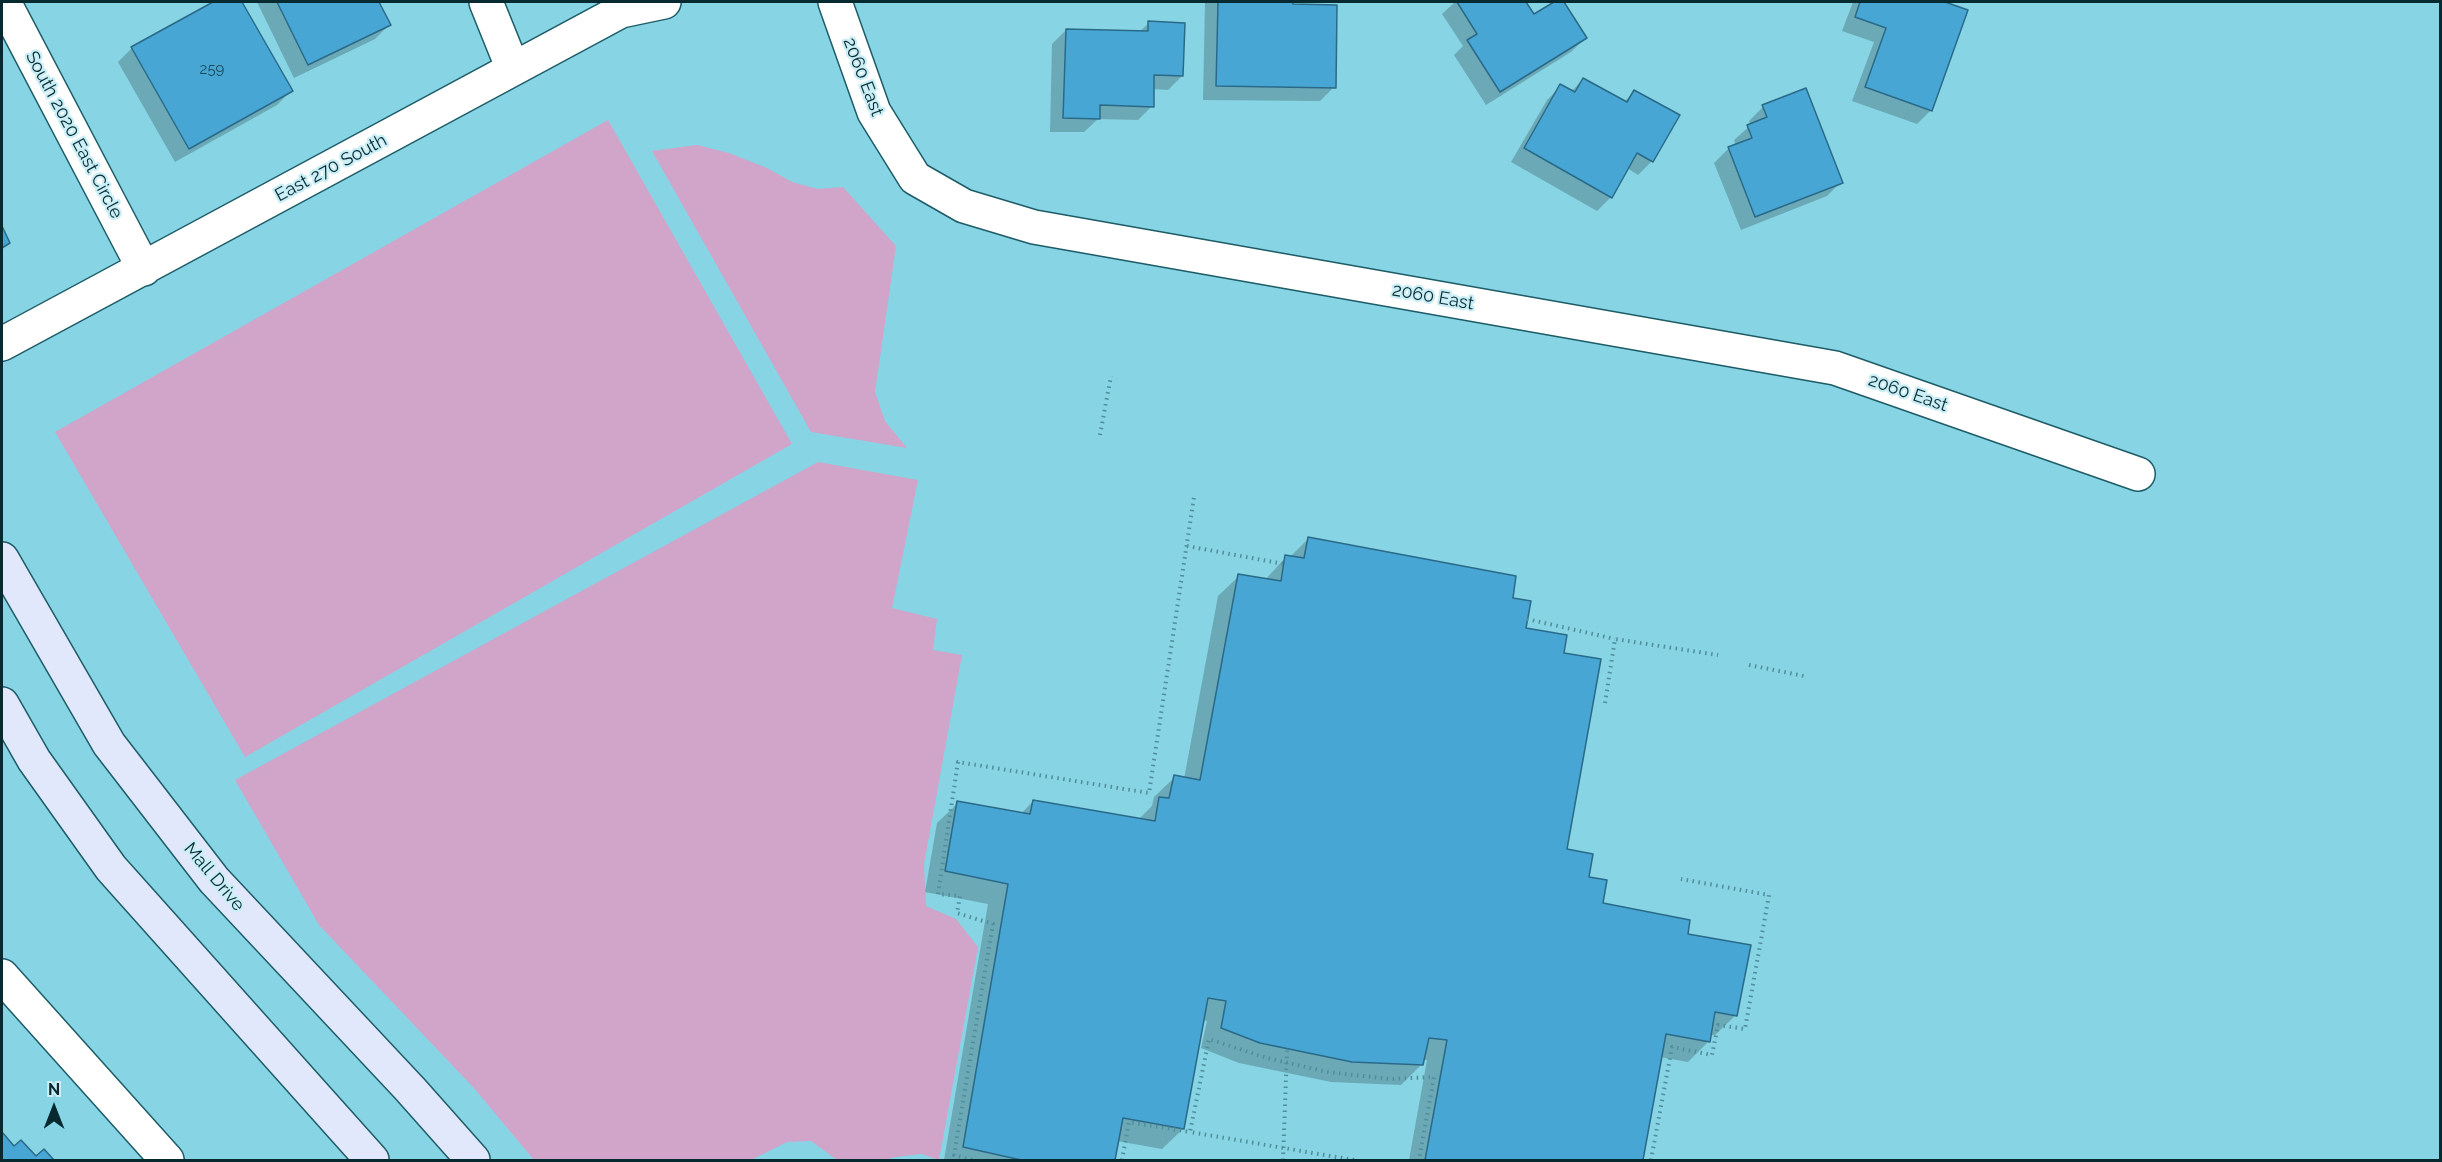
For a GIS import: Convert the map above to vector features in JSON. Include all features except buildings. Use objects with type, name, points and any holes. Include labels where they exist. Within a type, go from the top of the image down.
[{"type":"main road","name":"Mall Drive","points":[[2,559],[109,744],[214,880],[410,1089],[473,1161]]},
{"type":"main road","points":[[2,704],[34,760],[111,868],[372,1161]]},
{"type":"street","name":"South 2020 East Circle","points":[[4,2],[144,268]]},
{"type":"street","points":[[486,2],[513,69]]},
{"type":"street","name":"East 270 South","points":[[2,344],[621,11],[664,2]]},
{"type":"street","name":"2060 East","points":[[835,2],[874,112],[915,178],[964,206],[1034,227],[1836,368],[2138,474]]},
{"type":"street","points":[[2,976],[167,1161]]},
{"type":"path","points":[[1100,435],[1111,376]]},
{"type":"path","points":[[972,1161],[954,1155],[993,924],[957,913],[960,896],[938,894],[958,762],[1149,793],[1194,497]]},
{"type":"path","points":[[1187,546],[1284,564]]},
{"type":"path","points":[[1527,619],[1615,639],[1718,655]]},
{"type":"path","points":[[1605,703],[1615,639]]},
{"type":"path","points":[[1749,665],[1804,676]]},
{"type":"path","points":[[1651,1161],[1672,1047],[1712,1055],[1718,1025],[1745,1029],[1769,895],[1681,879]]},
{"type":"path","points":[[1190,1132],[1209,1039],[1327,1072],[1391,1079],[1434,1077],[1419,1161]]},
{"type":"path","points":[[1283,1161],[1287,1050]]},
{"type":"path","points":[[1122,1161],[1129,1122],[1354,1161]]},
{"type":"shaded area","points":[[608,120],[792,444],[245,757],[55,432]]},
{"type":"shaded area","points":[[697,145],[729,153],[767,168],[792,182],[818,189],[843,187],[896,246],[875,392],[885,421],[907,448],[811,432],[652,151]]},
{"type":"shaded area","points":[[818,462],[918,480],[892,608],[937,619],[933,650],[962,655],[924,864],[926,906],[956,919],[978,947],[939,1160],[921,1154],[885,1160],[837,1160],[811,1141],[787,1142],[751,1160],[534,1160],[473,1087],[319,925],[235,780]]}]
